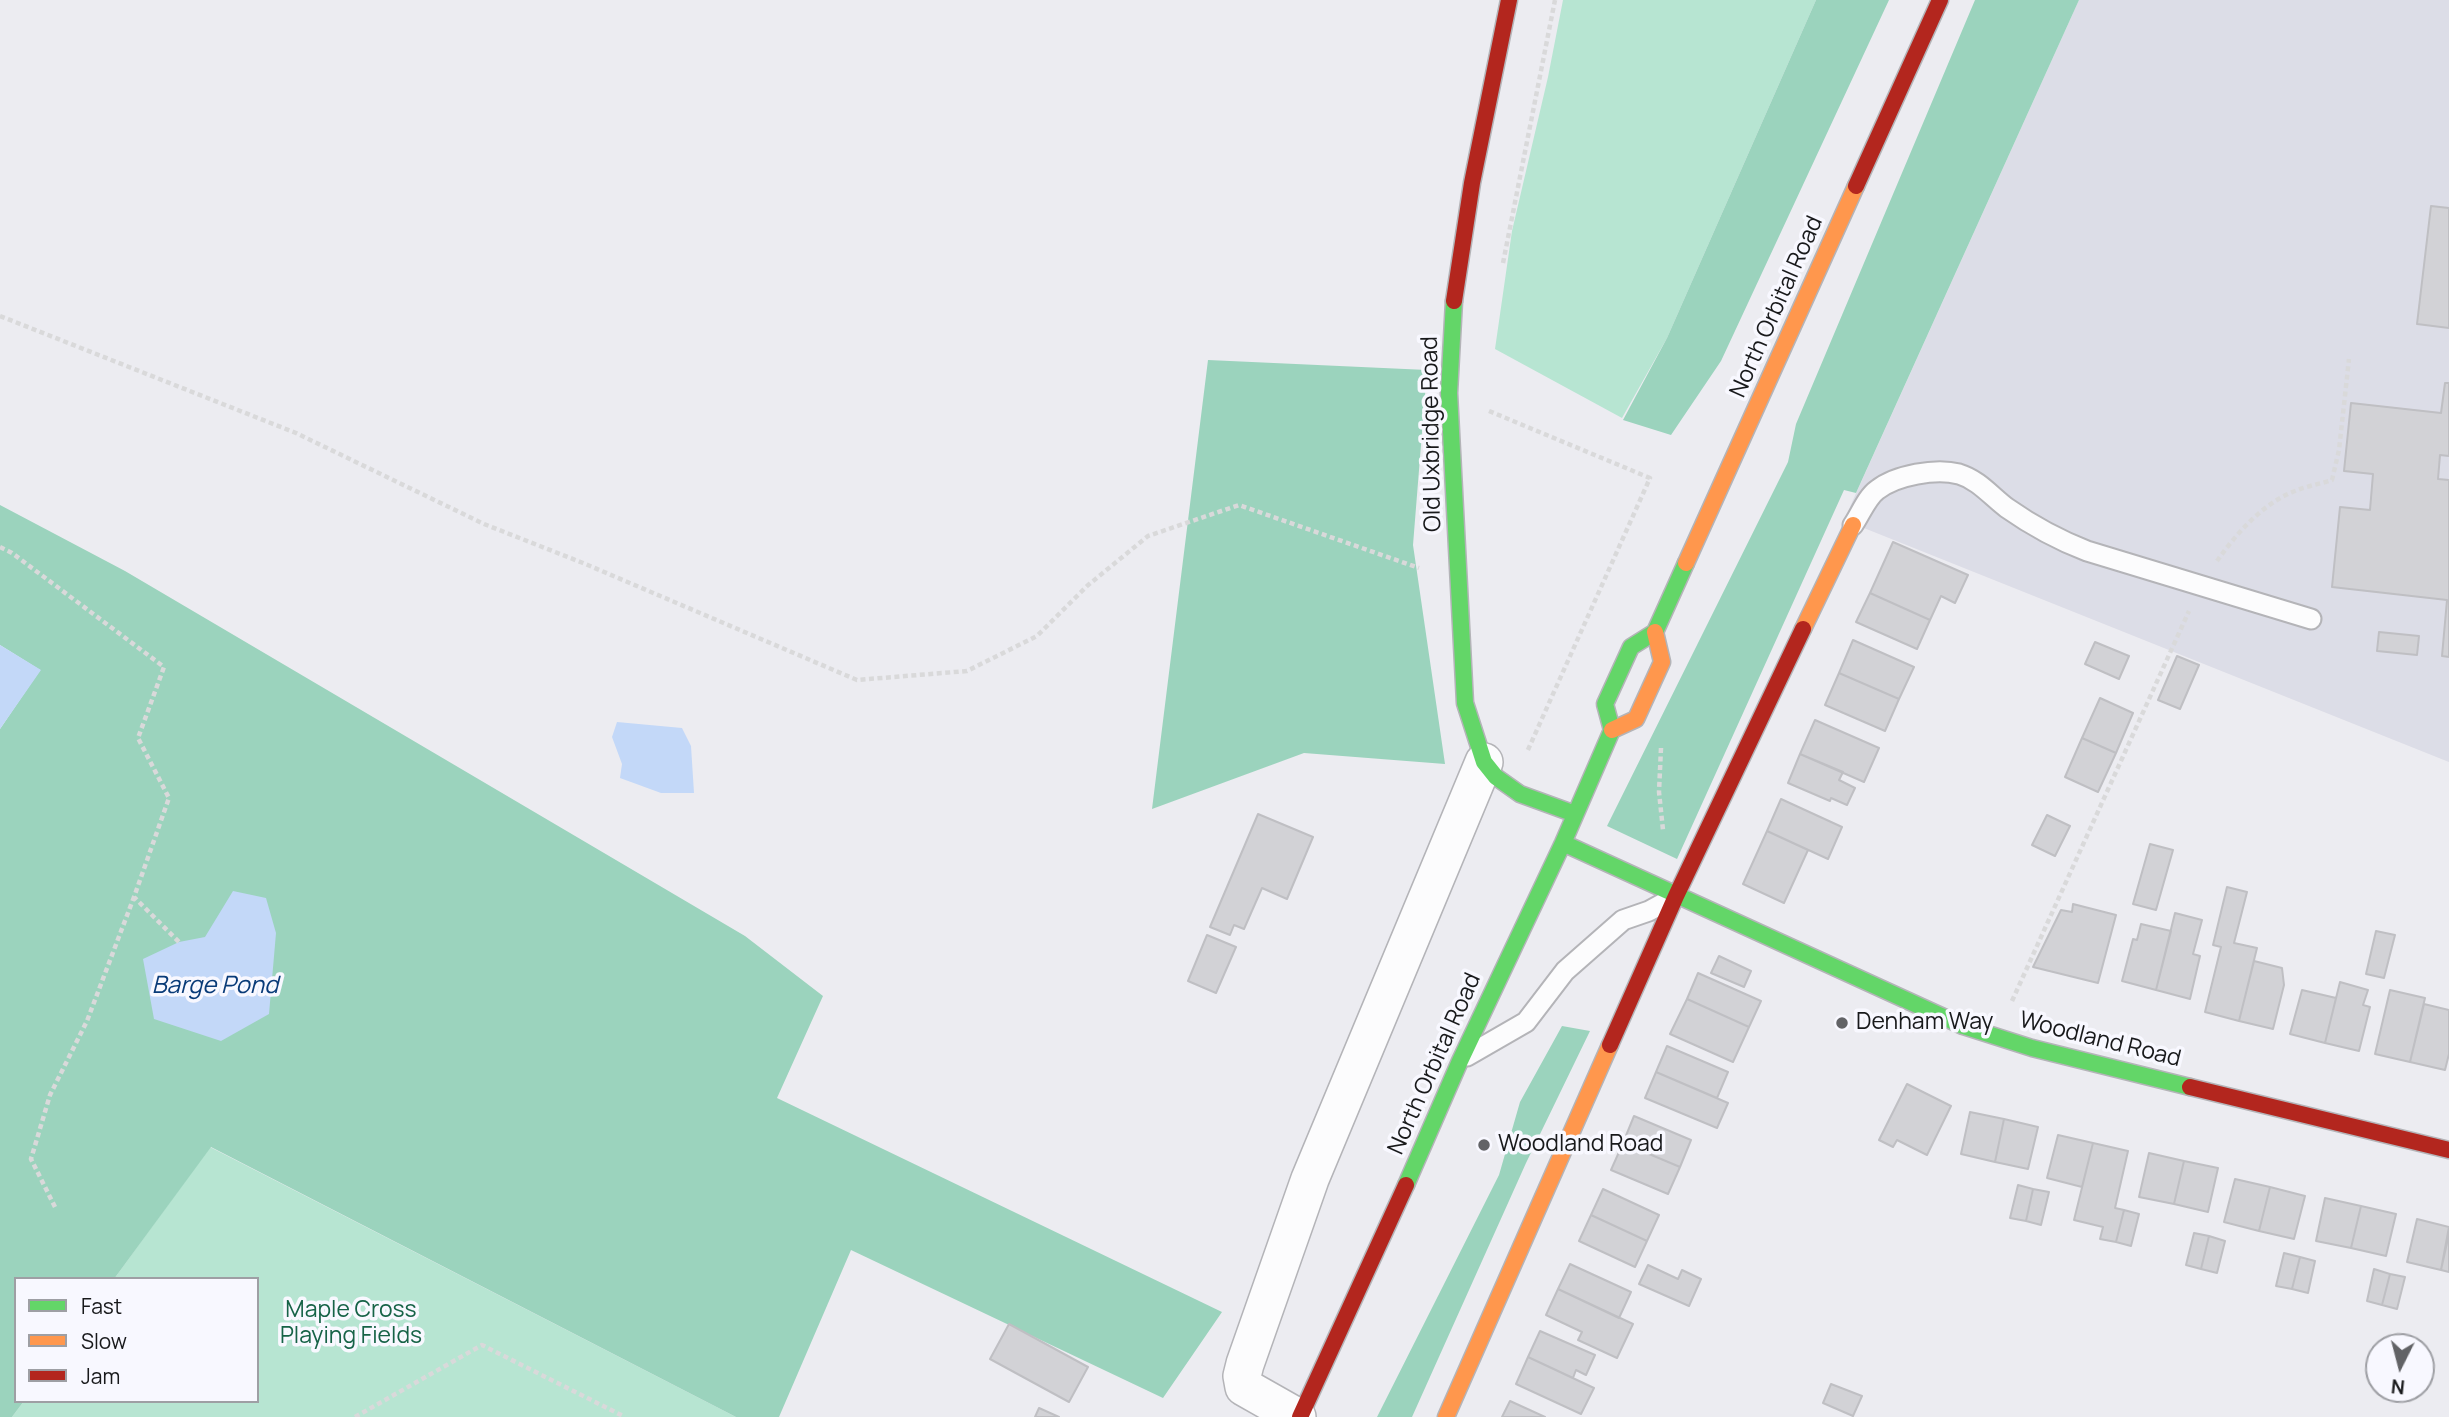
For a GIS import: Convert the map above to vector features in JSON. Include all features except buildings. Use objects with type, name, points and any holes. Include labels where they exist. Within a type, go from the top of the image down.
[{"type":"street","name":"Old Uxbridge Road","points":[[1509,0],[1472,183],[1453,310],[1449,393],[1465,703],[1484,762],[1496,776],[1520,794],[1575,814]]},
{"type":"street","name":"North Orbital Road","points":[[1298,1417],[1394,1212],[1460,1061],[1563,843],[1612,730],[1605,704],[1631,647],[1656,632],[1940,0]]},
{"type":"street","points":[[1446,1417],[1676,896],[1853,525]]},
{"type":"street","points":[[1612,730],[1636,719],[1662,662],[1656,632]]},
{"type":"street","points":[[1298,1417],[1244,1387],[1242,1376],[1245,1364],[1310,1179],[1484,762]]},
{"type":"street","name":"Woodland Road","points":[[1563,843],[1963,1026],[1995,1037],[2449,1150]]},
{"type":"lane","points":[[1853,525],[1875,491],[1899,477],[1933,473],[1959,474],[1981,486],[2005,506],[2053,538],[2087,551],[2311,619]]},
{"type":"lane","points":[[1460,1061],[1526,1022],[1565,971],[1623,920],[1649,911],[1676,896]]},
{"type":"path","points":[[1500,274],[1555,0]]},
{"type":"path","points":[[0,316],[296,433],[484,524],[583,563],[858,680],[967,671],[1037,636],[1087,586],[1148,536],[1239,505],[1459,583]]},
{"type":"path","points":[[1995,1037],[2200,585],[2235,536],[2255,516],[2292,491],[2332,480],[2339,450],[2349,359]]},
{"type":"path","points":[[0,547],[12,553],[164,667],[138,738],[169,799],[87,1021],[50,1095],[32,1159],[55,1207]]},
{"type":"path","points":[[134,897],[178,942]]},
{"type":"path","points":[[355,1417],[482,1345],[625,1417]]},
{"type":"shaded area","points":[[2079,0],[2449,0],[2449,762],[1844,520]]},
{"type":"green space","points":[[1563,0],[1816,0],[1667,338],[1622,418],[1495,349],[1512,231]]},
{"type":"green space","points":[[1816,0],[1889,0],[1721,361],[1671,435],[1623,420],[1667,338]]},
{"type":"green space","points":[[1975,0],[2079,0],[1856,493],[1844,490],[1677,859],[1607,826],[1788,462],[1796,424]]},
{"type":"green space","points":[[1208,360],[1427,370],[1413,545],[1445,764],[1304,753],[1152,809]]},
{"type":"green space","points":[[0,505],[125,571],[745,936],[823,996],[777,1098],[1222,1312],[1163,1398],[851,1250],[779,1417],[736,1417],[211,1147],[115,1277],[14,1277],[14,1403],[22,1403],[12,1417],[0,1417],[0,729],[40,670],[0,645]]},
{"type":"green space","points":[[1562,1026],[1590,1031],[1526,1163],[1412,1417],[1377,1417],[1499,1175],[1520,1102]]},
{"type":"green space","name":"Maple Cross Playing Fields","points":[[210,1147],[736,1417],[12,1417],[22,1403],[259,1403],[259,1277],[115,1277]]},
{"type":"water","points":[[0,645],[41,670],[0,729]]},
{"type":"water","points":[[617,722],[682,728],[691,746],[694,793],[661,793],[620,778],[622,764],[612,737]]},
{"type":"water","name":"Barge Pond","points":[[233,891],[266,898],[276,933],[269,1014],[221,1041],[154,1019],[143,959],[179,942],[205,937]]},
{"type":"traffic: fast","points":[[1454,301],[1449,393],[1465,703],[1484,762],[1496,777],[1520,794],[1575,814]]},
{"type":"traffic: fast","points":[[1406,1185],[1612,730],[1605,704],[1631,647],[1655,632],[1686,563]]},
{"type":"traffic: fast","points":[[1563,843],[1963,1026],[2032,1048],[2190,1087]]},
{"type":"traffic: slow","points":[[1686,563],[1856,186]]},
{"type":"traffic: slow","points":[[1803,629],[1853,525]]},
{"type":"traffic: slow","points":[[1612,730],[1636,719],[1662,662],[1655,632]]},
{"type":"traffic: slow","points":[[1446,1417],[1610,1045]]},
{"type":"traffic: jam","points":[[1454,301],[1472,183],[1509,0]]},
{"type":"traffic: jam","points":[[1856,186],[1940,0]]},
{"type":"traffic: jam","points":[[1610,1045],[1676,896],[1803,629]]},
{"type":"traffic: jam","points":[[2190,1087],[2449,1150]]},
{"type":"traffic: jam","points":[[1300,1417],[1406,1185]]},
{"type":"place","name":"Denham Way","points":[[1842,1023]]},
{"type":"place","name":"Woodland Road","points":[[1484,1145]]}]
